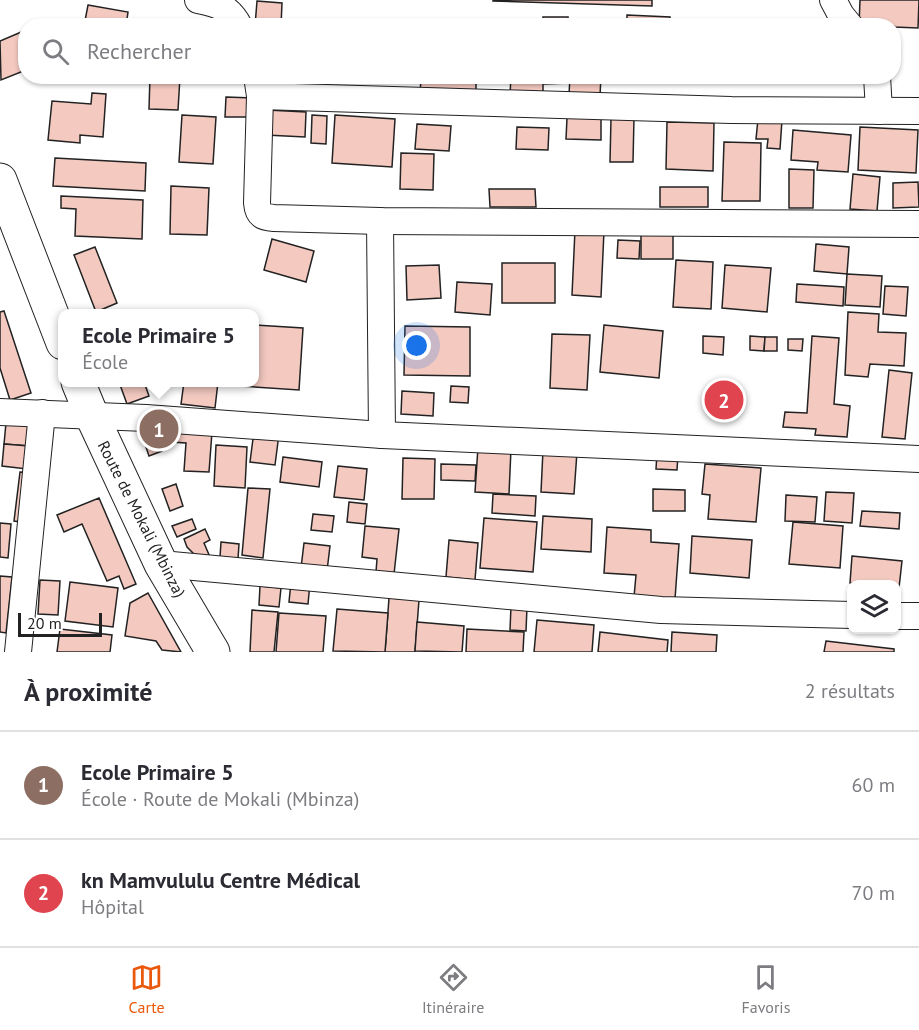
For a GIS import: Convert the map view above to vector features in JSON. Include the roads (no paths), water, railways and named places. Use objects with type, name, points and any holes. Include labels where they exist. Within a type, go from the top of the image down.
[{"type":"street","points":[[198,0],[214,4],[232,14],[234,18]]},
{"type":"street","points":[[833,0],[843,18]]},
{"type":"street","points":[[877,84],[879,111]]},
{"type":"street","points":[[919,111],[731,110],[259,86],[257,203],[257,210],[264,217],[919,224]]},
{"type":"street","points":[[0,180],[58,330]]},
{"type":"street","points":[[380,220],[382,435]]},
{"type":"street","name":"Route de Mokali (Mbinza)","points":[[80,387],[161,564],[213,652]]},
{"type":"street","points":[[0,412],[158,419],[382,435],[919,459]]},
{"type":"street","points":[[12,647],[42,413]]},
{"type":"street","points":[[161,564],[661,610],[847,615]]},
{"type":"street","points":[[901,616],[919,616]]},
{"type":"place","name":"kn Mamvululu Centre Médical","points":[[724,400]]},
{"type":"place","name":"Ecole Primaire 5","points":[[159,429]]}]
